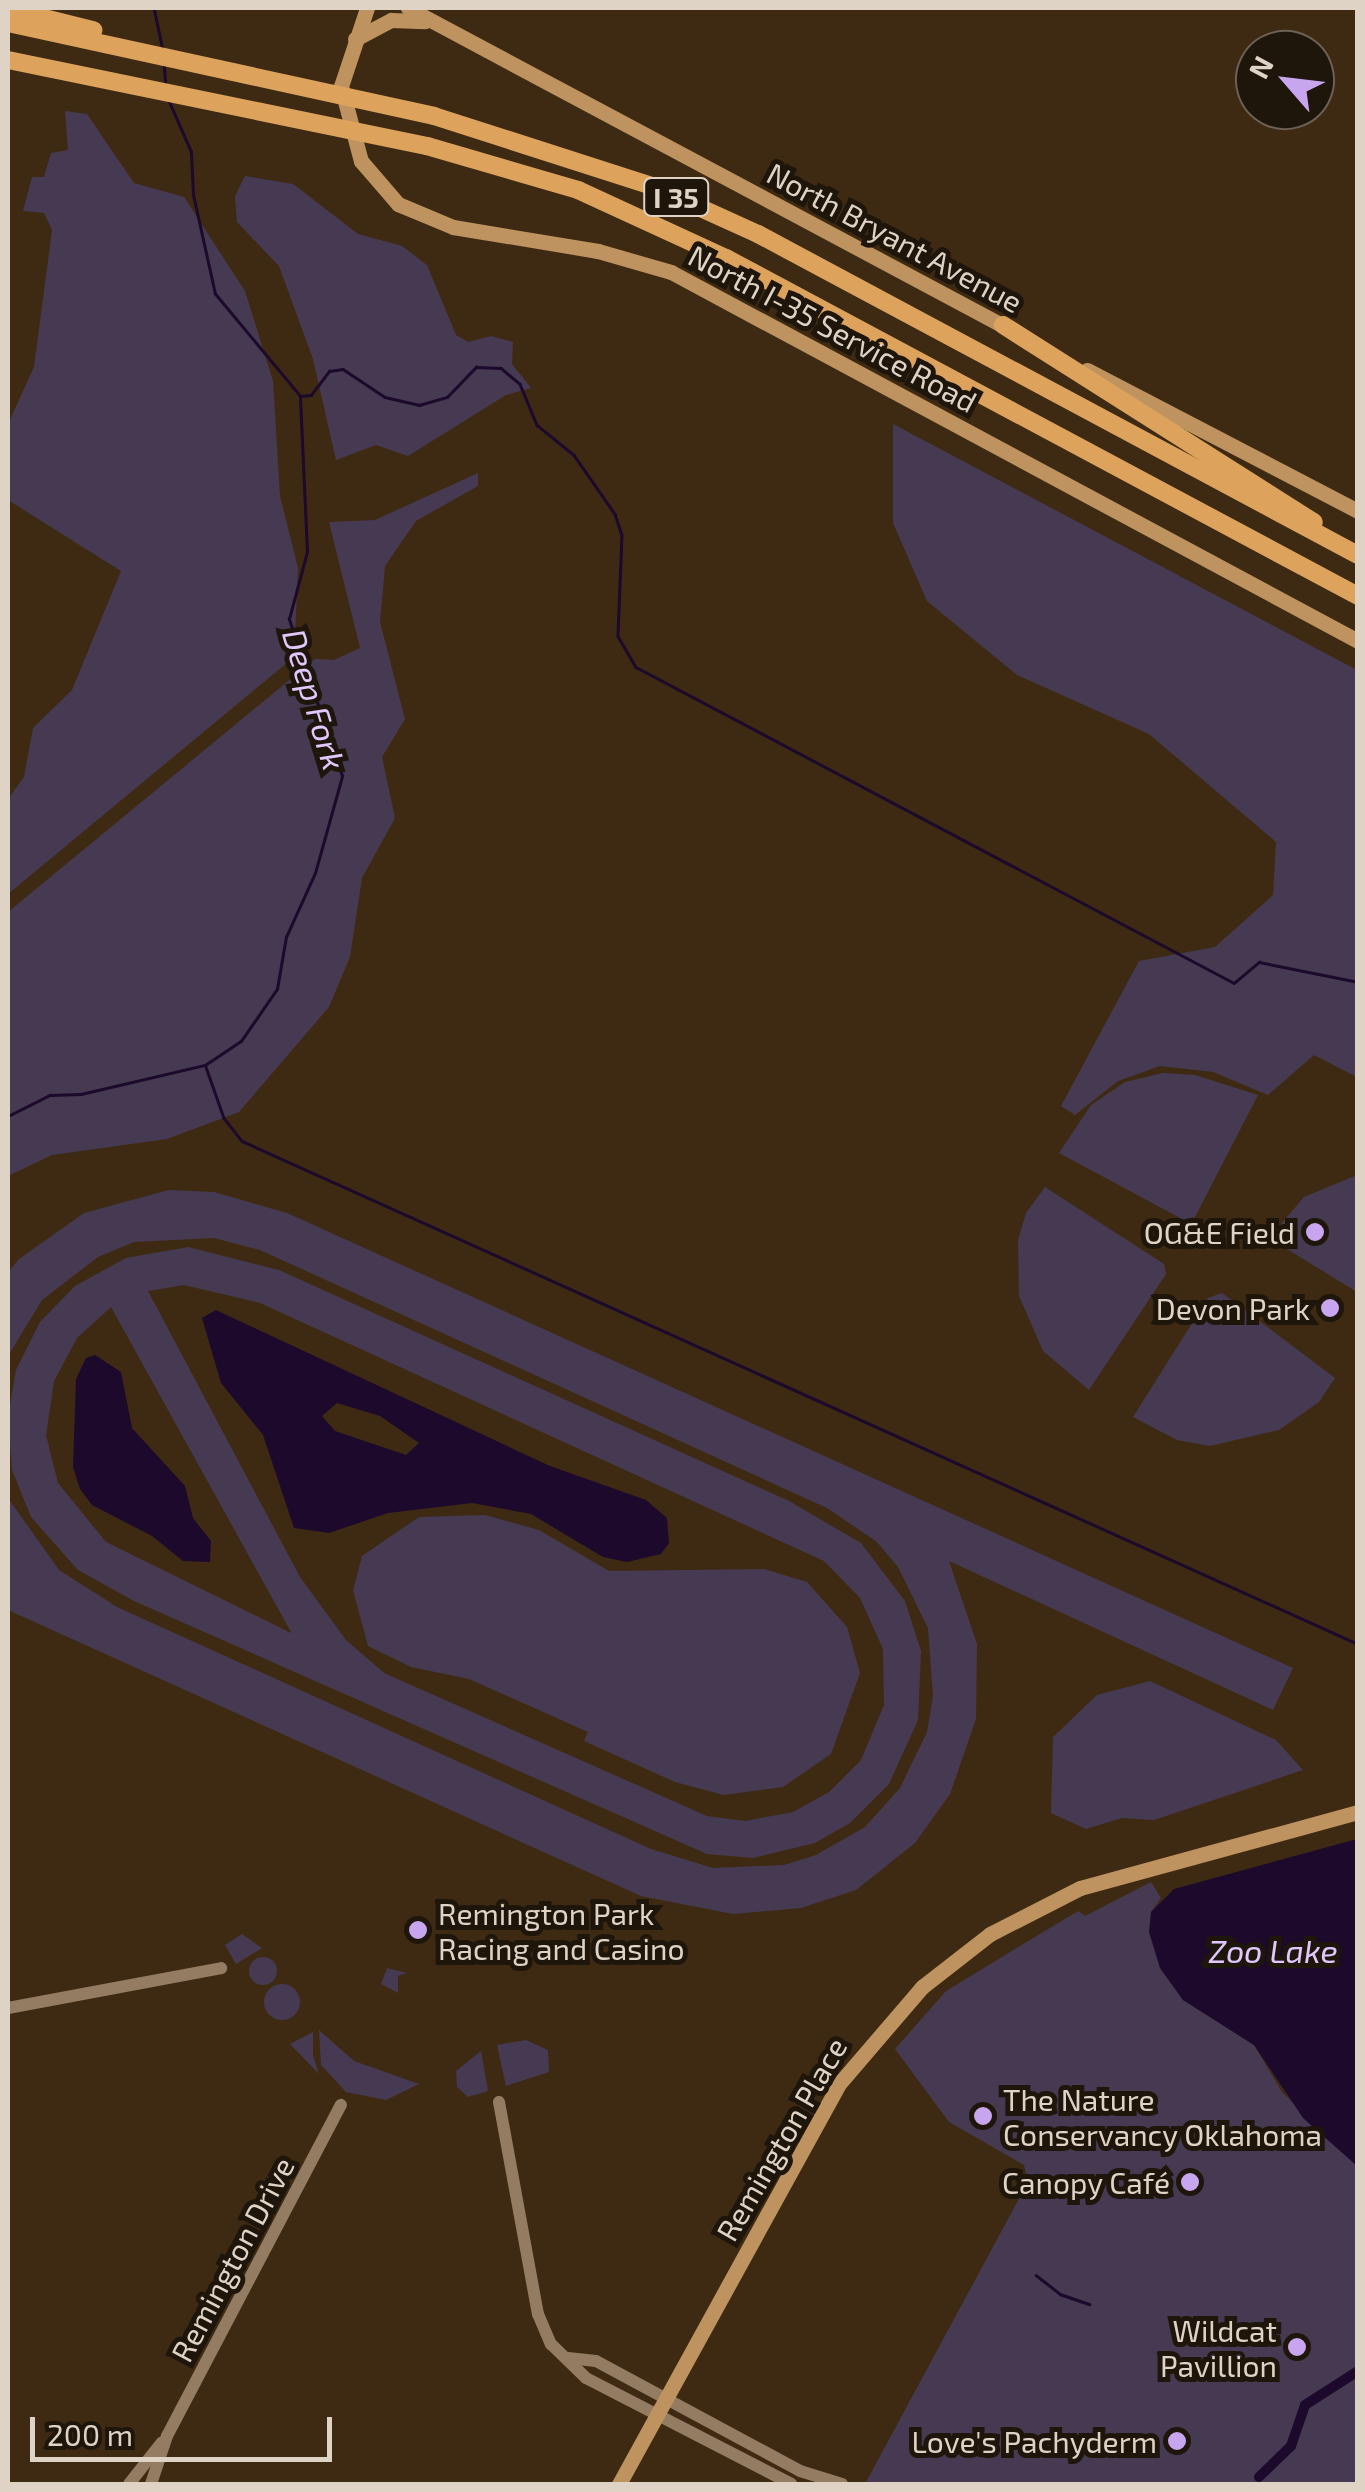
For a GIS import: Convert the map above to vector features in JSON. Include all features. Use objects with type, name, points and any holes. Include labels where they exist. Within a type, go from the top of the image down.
[{"type":"highway","points":[[8,8],[64,28]]},
{"type":"highway","name":"I 35","points":[[8,23],[64,28],[198,64],[434,116],[598,165],[717,215],[1356,554]]},
{"type":"highway","name":"I 35","points":[[8,60],[427,146],[550,180],[672,230],[1358,596]]},
{"type":"highway","points":[[1003,325],[1280,496],[1356,554]]},
{"type":"main road","name":"North I-35 Service Road","points":[[366,8],[341,71],[349,125],[361,161],[398,204],[453,227],[598,251],[671,272],[1358,642]]},
{"type":"main road","name":"North Bryant Avenue","points":[[408,8],[1358,511]]},
{"type":"main road","points":[[355,39],[400,18],[447,28]]},
{"type":"main road","name":"Remington Place","points":[[620,2484],[670,2400],[838,2085],[922,1986],[1002,1927],[1080,1888],[1358,1812]]},
{"type":"street","points":[[8,2008],[221,1968]]},
{"type":"street","points":[[499,2102],[541,2325],[586,2378],[791,2484]]},
{"type":"street","name":"Remington Drive","points":[[152,2484],[167,2436],[341,2105]]},
{"type":"street","points":[[568,2358],[596,2361],[800,2471],[842,2484]]},
{"type":"street","name":"Remington Drive","points":[[129,2484],[167,2436]]},
{"type":"shaded area","points":[[65,111],[87,114],[134,183],[184,197],[245,291],[273,381],[280,496],[298,568],[294,657],[8,894],[8,799],[24,777],[33,728],[72,690],[121,571],[8,500],[8,424],[34,367],[52,230],[44,213],[23,211],[32,177],[44,177],[51,153],[68,150]]},
{"type":"shaded area","points":[[245,176],[293,184],[358,234],[402,246],[427,265],[456,335],[468,342],[491,336],[513,342],[512,364],[531,388],[506,395],[408,456],[376,445],[336,460],[313,359],[279,266],[237,222],[235,196]]},
{"type":"shaded area","points":[[893,424],[1357,670],[1357,1077],[1314,1055],[1268,1095],[1213,1072],[1160,1066],[1118,1081],[1075,1115],[1061,1106],[1139,961],[1215,947],[1273,895],[1276,842],[1149,734],[1017,675],[927,601],[893,523]]},
{"type":"shaded area","points":[[478,473],[478,486],[416,521],[385,566],[380,622],[405,719],[382,757],[395,818],[362,878],[350,957],[329,1007],[239,1112],[167,1139],[52,1155],[8,1176],[8,912],[315,659],[334,660],[360,648],[329,522],[375,520]]},
{"type":"shaded area","points":[[1163,1073],[1195,1075],[1258,1095],[1195,1217],[1184,1220],[1059,1153],[1091,1105],[1125,1082]]},
{"type":"shaded area","name":"OG&E Field","points":[[1358,1175],[1357,1292],[1269,1238],[1304,1197]]},
{"type":"shaded area","points":[[1045,1187],[1164,1264],[1166,1274],[1089,1390],[1043,1351],[1019,1296],[1018,1240],[1026,1213]]},
{"type":"shaded area","points":[[169,1190],[214,1192],[287,1213],[1293,1668],[1273,1710],[949,1561],[977,1644],[976,1719],[950,1794],[915,1843],[856,1890],[801,1908],[733,1914],[641,1896],[8,1610],[8,1498],[59,1570],[117,1607],[651,1849],[713,1868],[784,1865],[816,1855],[865,1827],[900,1788],[927,1732],[933,1696],[928,1628],[898,1567],[877,1542],[827,1508],[260,1250],[214,1238],[134,1242],[98,1257],[42,1300],[8,1356],[8,1272],[19,1259],[84,1213]]},
{"type":"shaded area","points":[[188,1247],[279,1270],[789,1501],[861,1543],[905,1601],[921,1651],[918,1720],[889,1784],[850,1823],[815,1843],[753,1858],[707,1854],[134,1601],[78,1570],[31,1517],[12,1470],[8,1416],[16,1370],[40,1322],[75,1286],[126,1258]],"holes":[[[184,1285],[260,1303],[824,1561],[860,1598],[883,1649],[884,1705],[861,1760],[829,1792],[793,1812],[745,1821],[707,1816],[384,1673],[346,1640],[300,1577],[148,1291]],[[111,1307],[291,1632],[291,1633],[106,1542],[58,1483],[46,1435],[54,1381],[77,1338]]]},
{"type":"shaded area","points":[[1222,1293],[1335,1378],[1319,1402],[1279,1430],[1210,1446],[1177,1440],[1133,1417],[1208,1298]]},
{"type":"shaded area","points":[[485,1515],[539,1530],[609,1571],[764,1569],[807,1582],[847,1627],[860,1673],[831,1754],[783,1787],[724,1795],[675,1782],[584,1741],[588,1732],[469,1679],[411,1667],[368,1646],[353,1590],[362,1556],[419,1517]]},
{"type":"shaded area","points":[[1150,1681],[1276,1740],[1303,1770],[1154,1820],[1122,1818],[1086,1829],[1051,1813],[1053,1737],[1097,1695]]},
{"type":"shaded area","points":[[1151,1882],[1161,1898],[1151,1912],[1160,1968],[1183,2000],[1254,2045],[1282,2092],[1357,2166],[1357,2484],[865,2484],[1028,2182],[1024,2165],[949,2122],[895,2049],[946,1991],[1078,1911],[1085,1916]]},
{"type":"shaded area","points":[[242,1934],[262,1948],[236,1964],[225,1945]]},
{"type":"shaded area","points":[[263,1957],[273,1961],[277,1971],[273,1981],[263,1985],[253,1981],[249,1971],[253,1961]]},
{"type":"shaded area","points":[[387,1968],[407,1973],[398,1976],[398,1993],[381,1984]]},
{"type":"shaded area","points":[[282,1984],[295,1989],[300,2002],[295,2015],[282,2020],[269,2015],[264,2002],[269,1989]]},
{"type":"shaded area","points":[[319,2030],[354,2061],[419,2084],[386,2100],[346,2092],[321,2065]]},
{"type":"shaded area","points":[[313,2032],[313,2055],[319,2074],[290,2044]]},
{"type":"shaded area","points":[[526,2040],[548,2050],[549,2072],[506,2086],[497,2045]]},
{"type":"shaded area","points":[[481,2051],[488,2091],[468,2097],[457,2087],[456,2071]]},
{"type":"water","points":[[216,1310],[550,1466],[646,1500],[667,1518],[669,1543],[661,1554],[627,1562],[603,1557],[531,1514],[472,1503],[388,1513],[329,1533],[294,1528],[263,1435],[221,1383],[202,1318]],"holes":[[[337,1403],[380,1416],[419,1443],[406,1455],[335,1431],[322,1416]]]},
{"type":"water","points":[[95,1355],[121,1372],[132,1428],[185,1486],[193,1518],[211,1541],[210,1562],[183,1561],[152,1536],[92,1505],[80,1489],[73,1467],[76,1379],[86,1358]]},
{"type":"water","name":"Zoo Lake","points":[[1358,1839],[1357,2166],[1303,2118],[1254,2045],[1183,2000],[1160,1968],[1149,1932],[1151,1912],[1174,1889]]},
{"type":"waterway","name":"Deep Fork","points":[[154,8],[163,50]]},
{"type":"waterway","name":"Deep Fork","points":[[164,63],[166,85]]},
{"type":"waterway","name":"Deep Fork","points":[[8,1116],[50,1095],[81,1094],[205,1065],[241,1041],[277,989],[286,937],[315,873],[342,776],[289,619],[307,552],[300,396],[215,294],[193,195],[191,152],[169,102]]},
{"type":"waterway","points":[[300,396],[311,395],[329,371],[343,369],[385,397],[419,405],[447,397],[476,367],[501,368],[520,384],[537,425],[574,455],[615,514],[622,535],[618,636],[636,667],[1234,983],[1259,962],[1358,982]]},
{"type":"waterway","points":[[206,1067],[224,1118],[242,1141],[1358,1644]]},
{"type":"waterway","points":[[1036,2275],[1060,2294],[1089,2304]]},
{"type":"waterway","points":[[1259,2477],[1291,2446],[1305,2405],[1358,2371]]},
{"type":"place","name":"OG&E Field","points":[[1315,1232]]},
{"type":"place","name":"Devon Park","points":[[1330,1308]]},
{"type":"place","name":"Remington Park Racing and Casino","points":[[418,1930]]},
{"type":"place","name":"The Nature Conservancy Oklahoma","points":[[983,2116]]},
{"type":"place","name":"Canopy Café","points":[[1190,2182]]},
{"type":"place","name":"Wildcat Pavillion","points":[[1297,2347]]},
{"type":"place","name":"Love's Pachyderm","points":[[1177,2441]]}]
